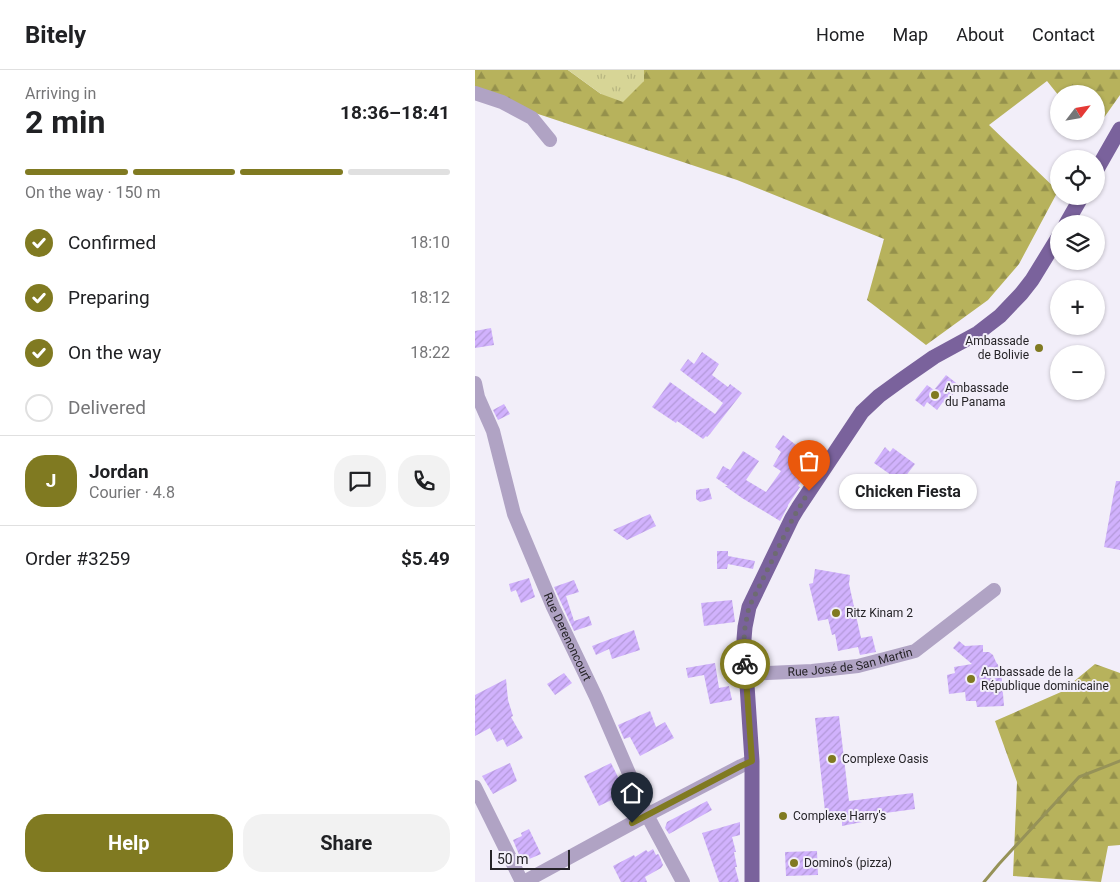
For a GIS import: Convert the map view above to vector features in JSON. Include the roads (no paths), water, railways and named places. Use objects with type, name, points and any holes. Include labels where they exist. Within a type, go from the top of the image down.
[{"type":"main road","points":[[1105,156],[1120,129]]},
{"type":"main road","points":[[752,882],[752,761],[744,639],[749,607],[753,598],[798,508],[862,412],[879,396],[933,357],[978,333],[1000,316],[1032,280],[1050,251]]},
{"type":"street","points":[[475,93],[502,102],[532,118],[550,140]]},
{"type":"street","name":"Rue Derenoncourt","points":[[475,383],[478,397],[493,431],[514,514],[553,607],[596,697],[647,814],[683,882]]},
{"type":"street","name":"Rue José de San Martin","points":[[745,674],[812,671],[858,666],[915,652],[994,590]]},
{"type":"street","points":[[475,787],[523,882],[647,814],[752,761]]},
{"type":"waterway","points":[[984,882],[1079,777],[1120,761]]},
{"type":"place","name":"Ambassade de Bolivie","points":[[1039,348]]},
{"type":"place","name":"Ambassade du Panama","points":[[935,395]]},
{"type":"place","name":"Chicken Fiesta","points":[[809,491]]},
{"type":"place","name":"Ritz Kinam 2","points":[[836,613]]},
{"type":"place","name":"Ambassade de la République dominicaine","points":[[971,679]]},
{"type":"place","name":"Complexe Oasis","points":[[832,759]]},
{"type":"place","name":"Complexe Harry's","points":[[783,816]]},
{"type":"place","name":"Domino's (pizza)","points":[[794,863]]}]
